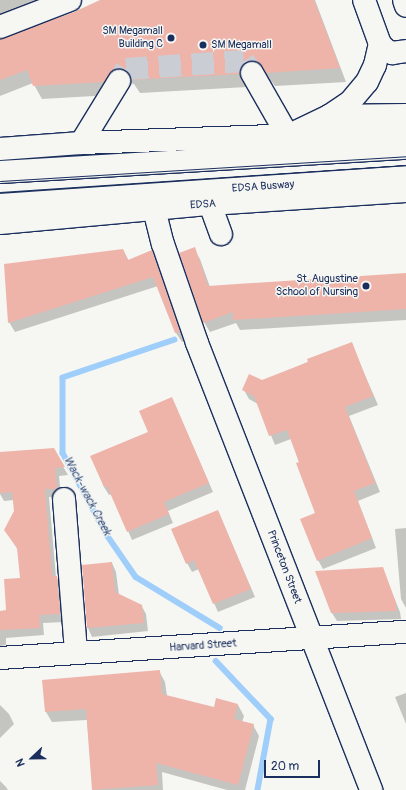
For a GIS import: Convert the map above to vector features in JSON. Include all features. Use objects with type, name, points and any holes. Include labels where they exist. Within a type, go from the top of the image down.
[{"type":"main road","points":[[0,27],[70,0]]},
{"type":"main road","points":[[364,0],[380,44],[392,53],[406,51]]},
{"type":"main road","points":[[404,0],[406,6]]},
{"type":"main road","points":[[288,136],[329,116],[350,102],[367,82],[375,65],[380,44]]},
{"type":"main road","points":[[252,74],[288,136]]},
{"type":"main road","points":[[81,143],[118,81]]},
{"type":"main road","points":[[329,116],[406,115]]},
{"type":"main road","points":[[0,149],[81,143],[406,131]]},
{"type":"main road","points":[[0,172],[406,148]]},
{"type":"main road","name":"EDSA Busway","points":[[0,205],[406,177]]},
{"type":"main road","name":"EDSA","points":[[0,223],[210,204],[406,191]]},
{"type":"main road","points":[[210,204],[221,234]]},
{"type":"main road","name":"Princeton Street","points":[[154,209],[163,244],[197,343],[371,790]]},
{"type":"main road","points":[[64,499],[76,653]]},
{"type":"main road","name":"Harvard Street","points":[[0,658],[406,632]]},
{"type":"building","name":"SM Megamall Building C","points":[[100,0],[314,0],[340,68],[266,73],[259,62],[252,61],[245,62],[241,66],[240,74],[131,80],[126,71],[119,69],[113,70],[104,82],[33,86],[27,70],[0,80],[0,39],[74,12]]},
{"type":"building","points":[[195,247],[208,286],[406,273],[406,309],[233,320],[233,312],[203,323],[179,253]]},
{"type":"building","points":[[123,249],[128,260],[152,250],[180,332],[175,333],[153,277],[8,323],[4,264]]},
{"type":"building","points":[[352,342],[373,396],[345,407],[375,483],[354,491],[372,538],[317,561],[300,519],[315,513],[296,463],[299,462],[287,430],[269,436],[254,396],[242,390],[249,374],[262,380],[308,362],[307,359]]},
{"type":"building","points":[[172,397],[209,483],[164,502],[169,514],[127,532],[107,486],[104,487],[90,456],[148,432],[139,411]]},
{"type":"building","points":[[54,448],[65,467],[55,468],[57,489],[45,489],[52,576],[57,576],[60,614],[39,615],[40,628],[0,630],[0,611],[6,610],[4,579],[20,578],[17,548],[4,530],[14,511],[12,492],[0,493],[0,452]]},
{"type":"building","points":[[218,510],[251,589],[213,604],[194,560],[186,564],[171,529]]},
{"type":"building","points":[[112,562],[115,592],[142,605],[144,623],[87,628],[82,565]]},
{"type":"building","points":[[383,567],[396,603],[396,611],[331,613],[315,571]]},
{"type":"building","points":[[160,670],[162,694],[214,707],[216,698],[238,704],[234,719],[254,724],[238,785],[156,763],[158,785],[92,790],[86,709],[45,712],[42,680]]},
{"type":"waterway","name":"Wack-wack Creek","points":[[175,340],[63,378],[63,453],[107,535],[136,577],[220,628]]},
{"type":"waterway","name":"Wack-wack Creek","points":[[216,661],[271,719],[258,790]]},
{"type":"tunnel","points":[[119,81],[126,69],[244,61],[252,73]]},
{"type":"tram line","points":[[0,181],[406,156]]},
{"type":"tram line","points":[[0,192],[406,165]]},
{"type":"place","name":"SM Megamall Building C","points":[[171,38]]},
{"type":"place","name":"SM Megamall","points":[[203,45]]},
{"type":"place","name":"St. Augustine School of Nursing","points":[[366,286]]}]
